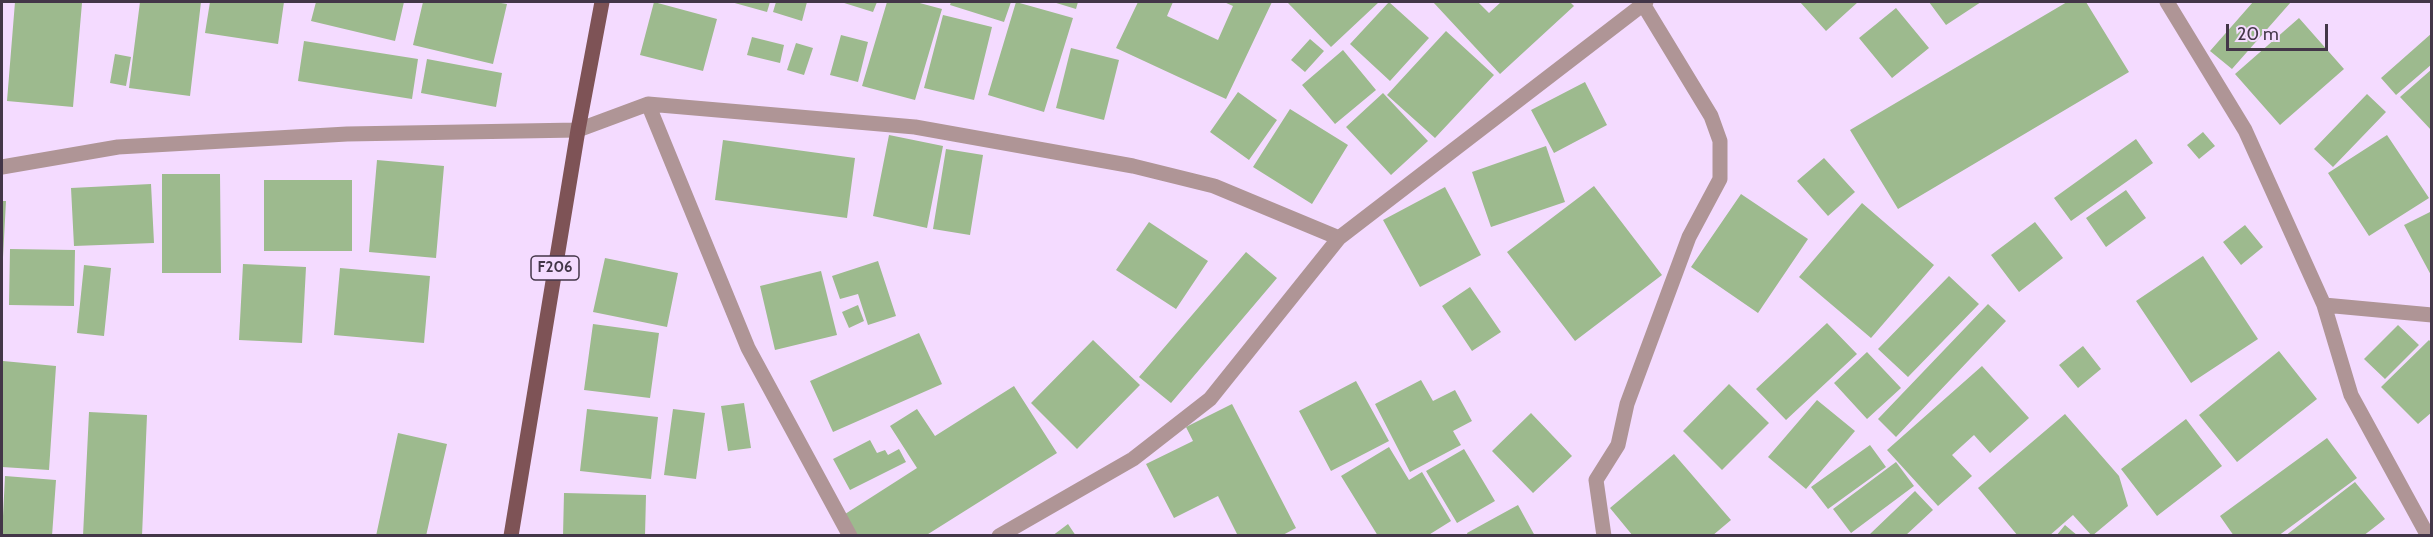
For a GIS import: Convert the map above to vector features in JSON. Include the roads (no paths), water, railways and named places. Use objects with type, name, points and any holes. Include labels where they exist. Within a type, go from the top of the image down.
[{"type":"main road","name":"F206","points":[[512,536],[578,130],[602,2]]},
{"type":"street","points":[[2167,2],[2245,130],[2324,305],[2351,395],[2428,536]]},
{"type":"street","points":[[999,536],[1133,459],[1210,399],[1338,238],[1644,3],[1711,116],[1720,141],[1720,179],[1689,237],[1627,404],[1618,445],[1596,480],[1604,536]]},
{"type":"street","points":[[648,104],[748,348],[850,536]]},
{"type":"street","points":[[2,167],[130,146],[347,134],[578,130],[648,104],[915,127],[1133,166],[1215,186],[1338,238]]},
{"type":"street","points":[[2324,305],[2432,315]]}]
